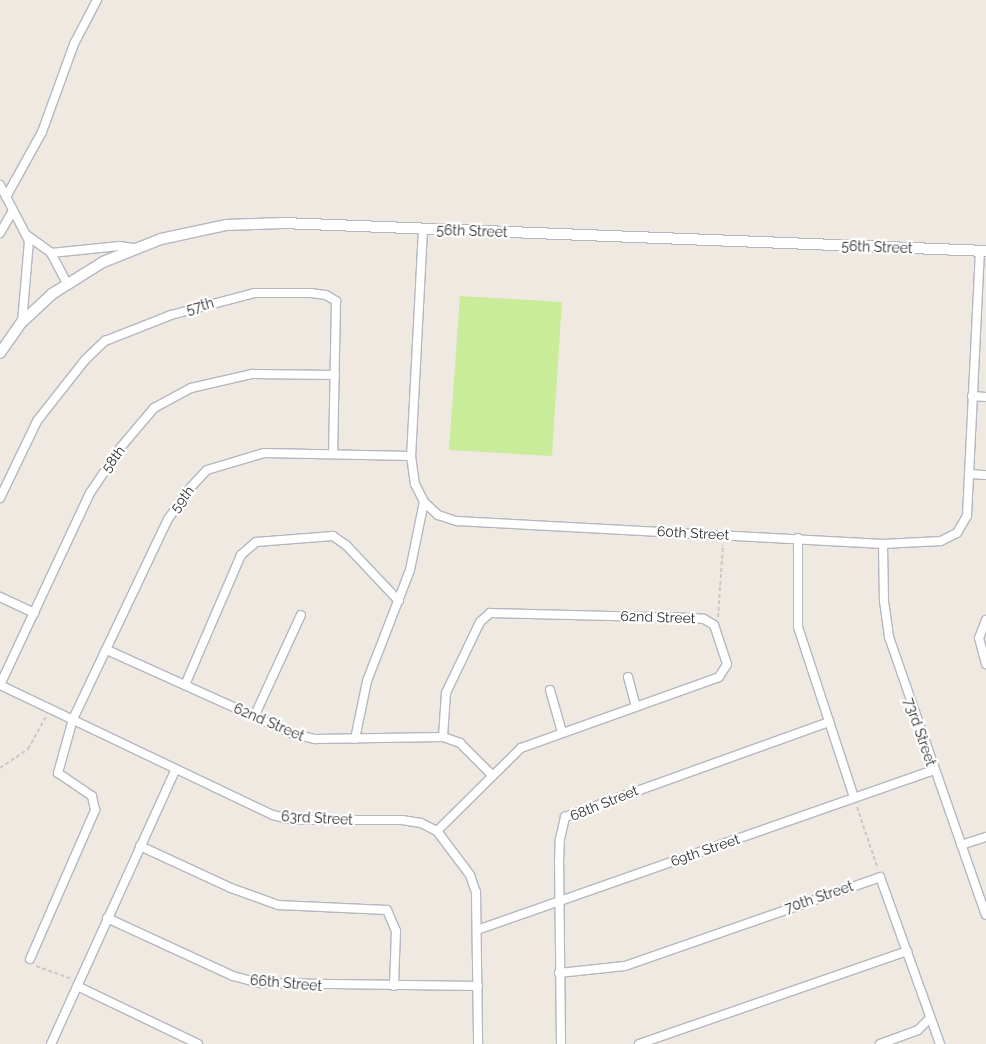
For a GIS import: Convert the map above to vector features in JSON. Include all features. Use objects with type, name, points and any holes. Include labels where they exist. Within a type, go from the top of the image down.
[{"type":"street","points":[[6,197],[42,132],[74,44],[97,0]]},
{"type":"street","points":[[0,185],[12,212],[28,236],[51,252],[67,283]]},
{"type":"street","points":[[0,232],[12,212]]},
{"type":"street","name":"56th Street","points":[[0,353],[22,322],[67,283],[102,262],[135,248],[191,230],[226,225],[283,223],[983,251]]},
{"type":"street","points":[[355,739],[367,681],[415,552],[424,502],[416,484],[411,456],[422,229]]},
{"type":"street","points":[[22,322],[28,236]]},
{"type":"street","points":[[51,252],[120,246],[135,248]]},
{"type":"street","name":"60th Street","points":[[424,502],[438,515],[457,521],[883,544],[932,542],[957,533],[968,510],[972,396],[983,251]]},
{"type":"street","name":"57th","points":[[0,498],[37,421],[56,395],[97,348],[126,330],[202,305],[254,293],[326,294],[336,301],[338,306],[333,453]]},
{"type":"street","name":"58th","points":[[0,685],[96,483],[127,440],[162,402],[191,388],[252,374],[335,375]]},
{"type":"street","points":[[972,396],[986,396]]},
{"type":"street","name":"59th","points":[[30,959],[94,810],[92,796],[58,773],[73,719],[168,519],[203,473],[215,466],[264,453],[411,456]]},
{"type":"street","points":[[970,474],[986,475]]},
{"type":"street","points":[[185,684],[241,555],[256,542],[333,536],[346,545],[398,601]]},
{"type":"street","points":[[798,538],[798,627],[854,797]]},
{"type":"street","name":"73rd Street","points":[[883,544],[884,601],[889,638],[933,770],[986,915]]},
{"type":"street","points":[[0,597],[34,613]]},
{"type":"street","name":"62nd Street","points":[[437,831],[492,775],[522,748],[724,672],[727,664],[713,622],[692,618],[490,613],[480,622],[446,693],[443,737]]},
{"type":"street","points":[[254,717],[300,615]]},
{"type":"street","points":[[986,620],[979,638],[986,664]]},
{"type":"street","name":"62nd Street","points":[[107,650],[254,717],[305,738],[443,737],[460,744],[492,775]]},
{"type":"street","points":[[628,677],[636,706]]},
{"type":"street","name":"63rd Street","points":[[0,685],[73,719],[175,771],[283,818],[402,820],[421,823],[437,831]]},
{"type":"street","points":[[550,690],[562,732]]},
{"type":"street","name":"68th Street","points":[[561,1044],[559,973],[560,838],[565,818],[828,722]]},
{"type":"street","name":"69th Street","points":[[477,930],[933,770]]},
{"type":"street","points":[[51,1044],[175,771]]},
{"type":"street","points":[[437,831],[474,884],[477,930],[478,1044]]},
{"type":"street","points":[[961,845],[986,836]]},
{"type":"street","points":[[140,846],[232,888],[278,905],[387,910],[394,920],[396,931],[394,986]]},
{"type":"street","points":[[880,877],[940,1044]]},
{"type":"street","name":"70th Street","points":[[559,973],[625,966],[880,877]]},
{"type":"street","name":"66th Street","points":[[107,918],[244,979],[284,985],[478,986]]},
{"type":"street","points":[[639,1044],[907,951]]},
{"type":"street","points":[[78,984],[198,1044]]},
{"type":"street","points":[[880,1044],[918,1030],[930,1018]]},
{"type":"path","points":[[713,622],[719,615],[724,535]]},
{"type":"path","points":[[0,768],[28,750],[50,708]]},
{"type":"path","points":[[854,797],[880,877]]},
{"type":"path","points":[[30,959],[39,967],[78,984]]},
{"type":"green space","points":[[460,296],[562,302],[552,456],[449,450]]}]
